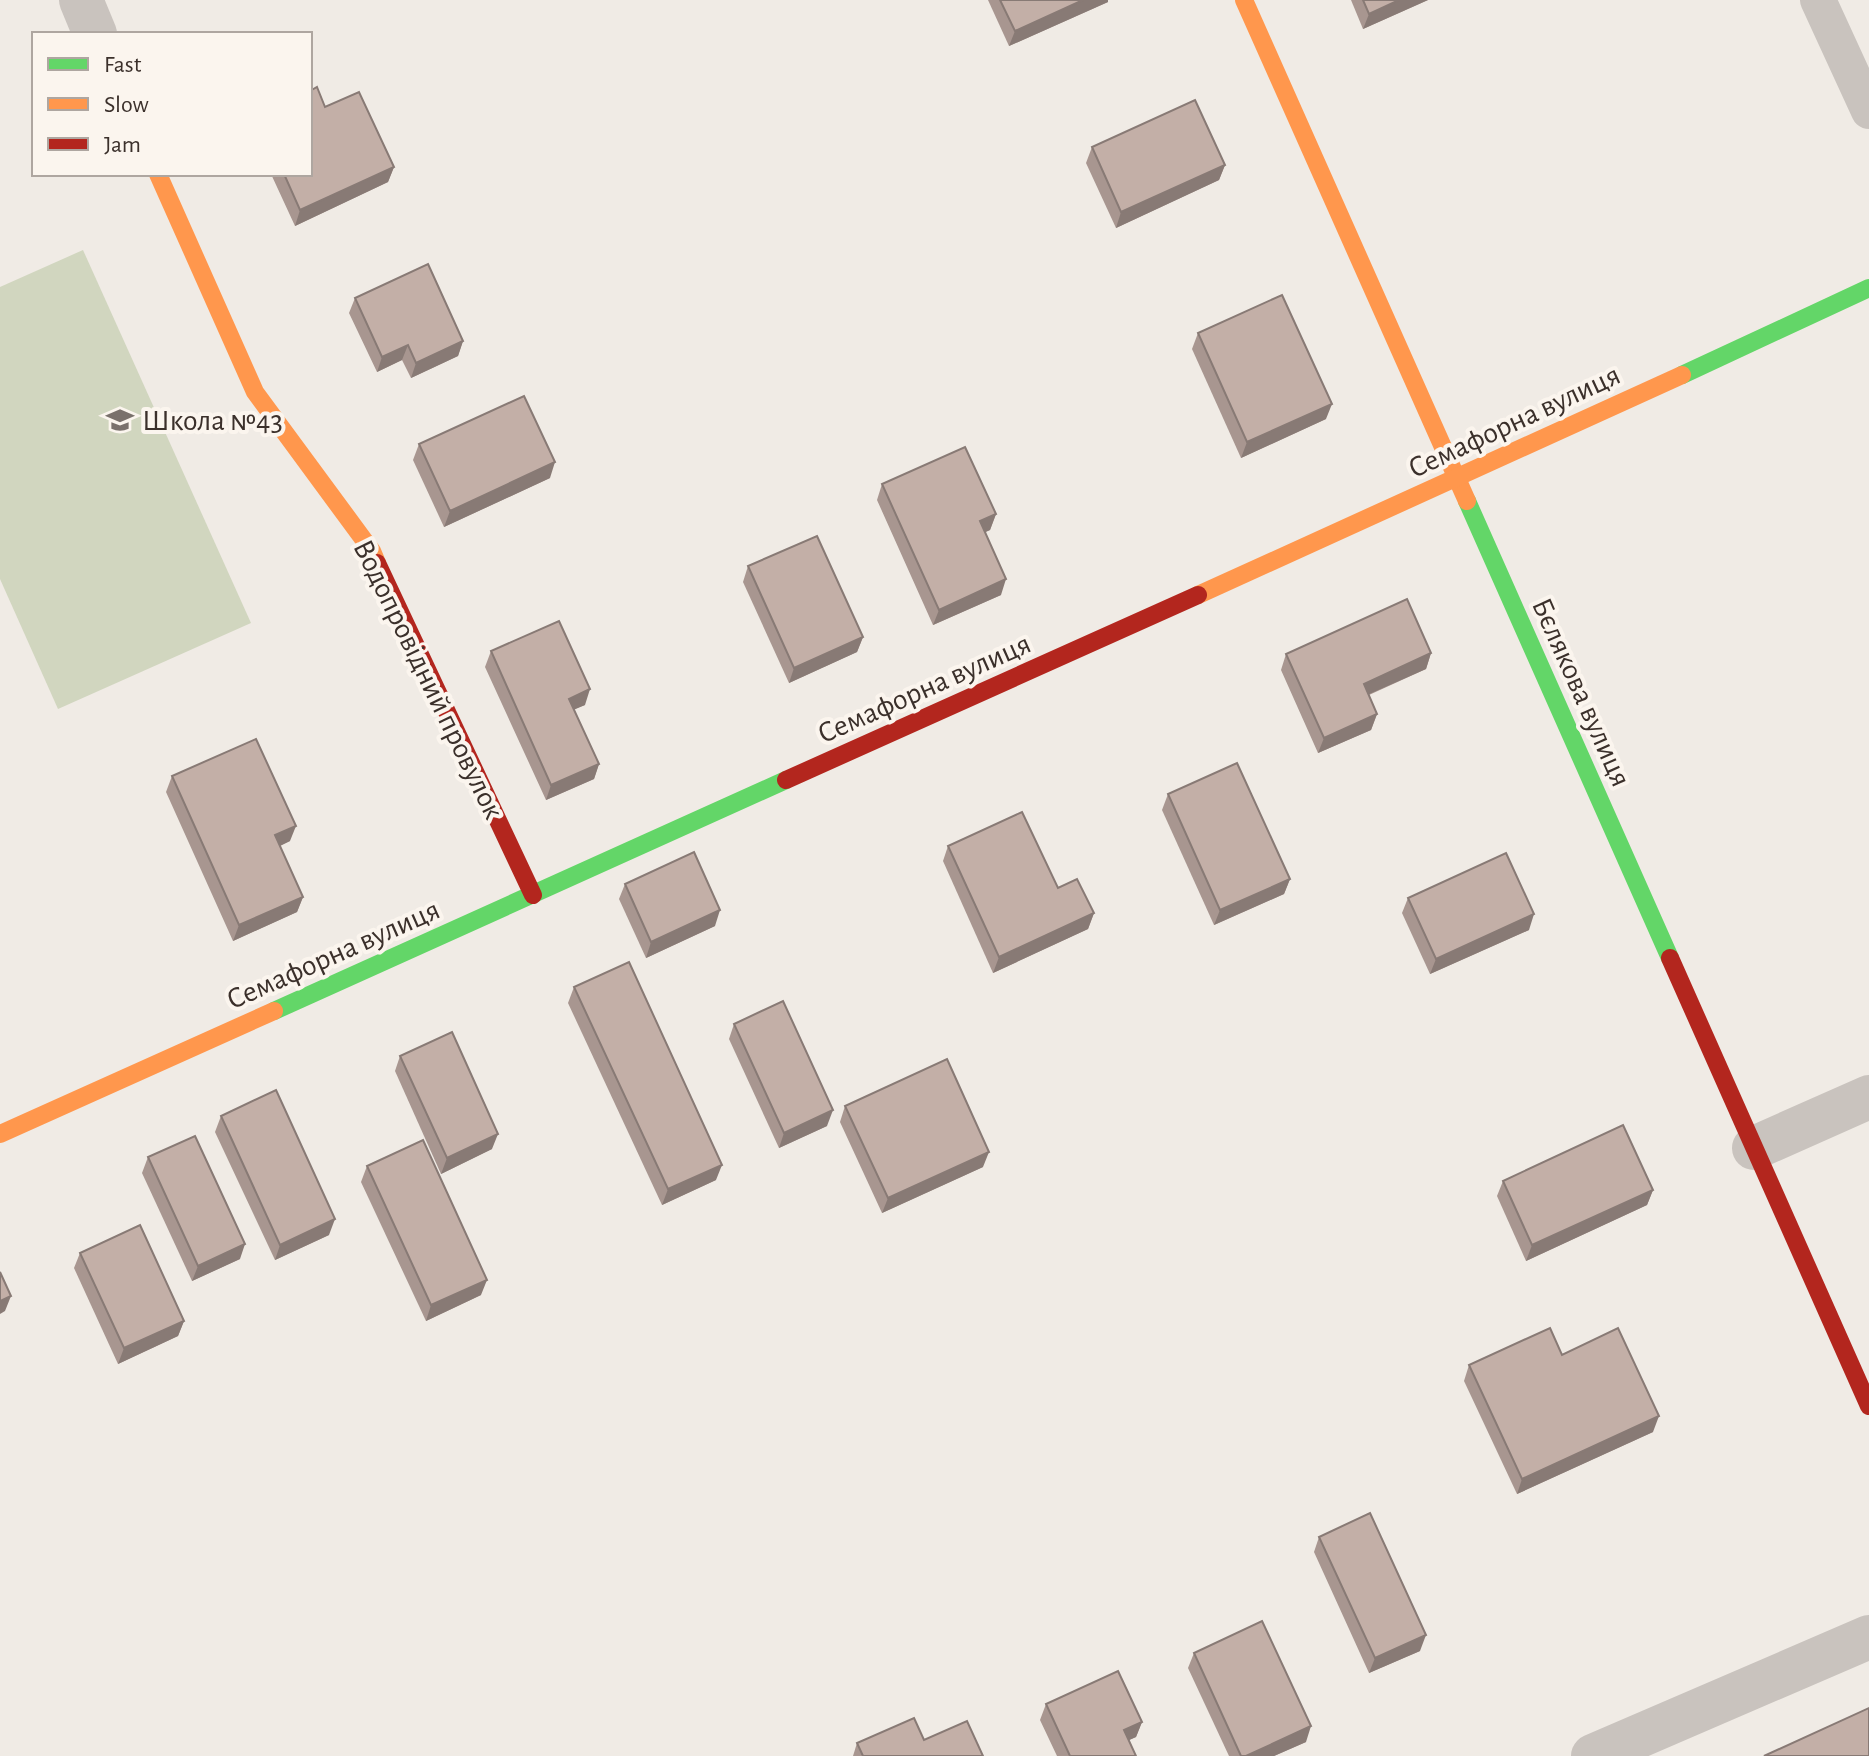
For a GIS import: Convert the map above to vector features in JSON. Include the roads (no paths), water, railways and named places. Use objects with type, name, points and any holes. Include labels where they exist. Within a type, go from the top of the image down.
[{"type":"street","points":[[81,0],[94,32]]},
{"type":"street","name":"Бєлякова вулиця","points":[[1244,0],[1869,1406]]},
{"type":"street","name":"Водопровідний провулок","points":[[159,176],[255,392],[372,551],[533,895]]},
{"type":"street","name":"Семафорна вулиця","points":[[0,1134],[1457,479],[1869,288]]},
{"type":"street","points":[[1754,1148],[1869,1097]]},
{"type":"street","points":[[1593,1756],[1869,1637]]},
{"type":"lane","points":[[1818,0],[1869,111]]},
{"type":"place","name":"Школа №43","points":[[120,420]]}]
